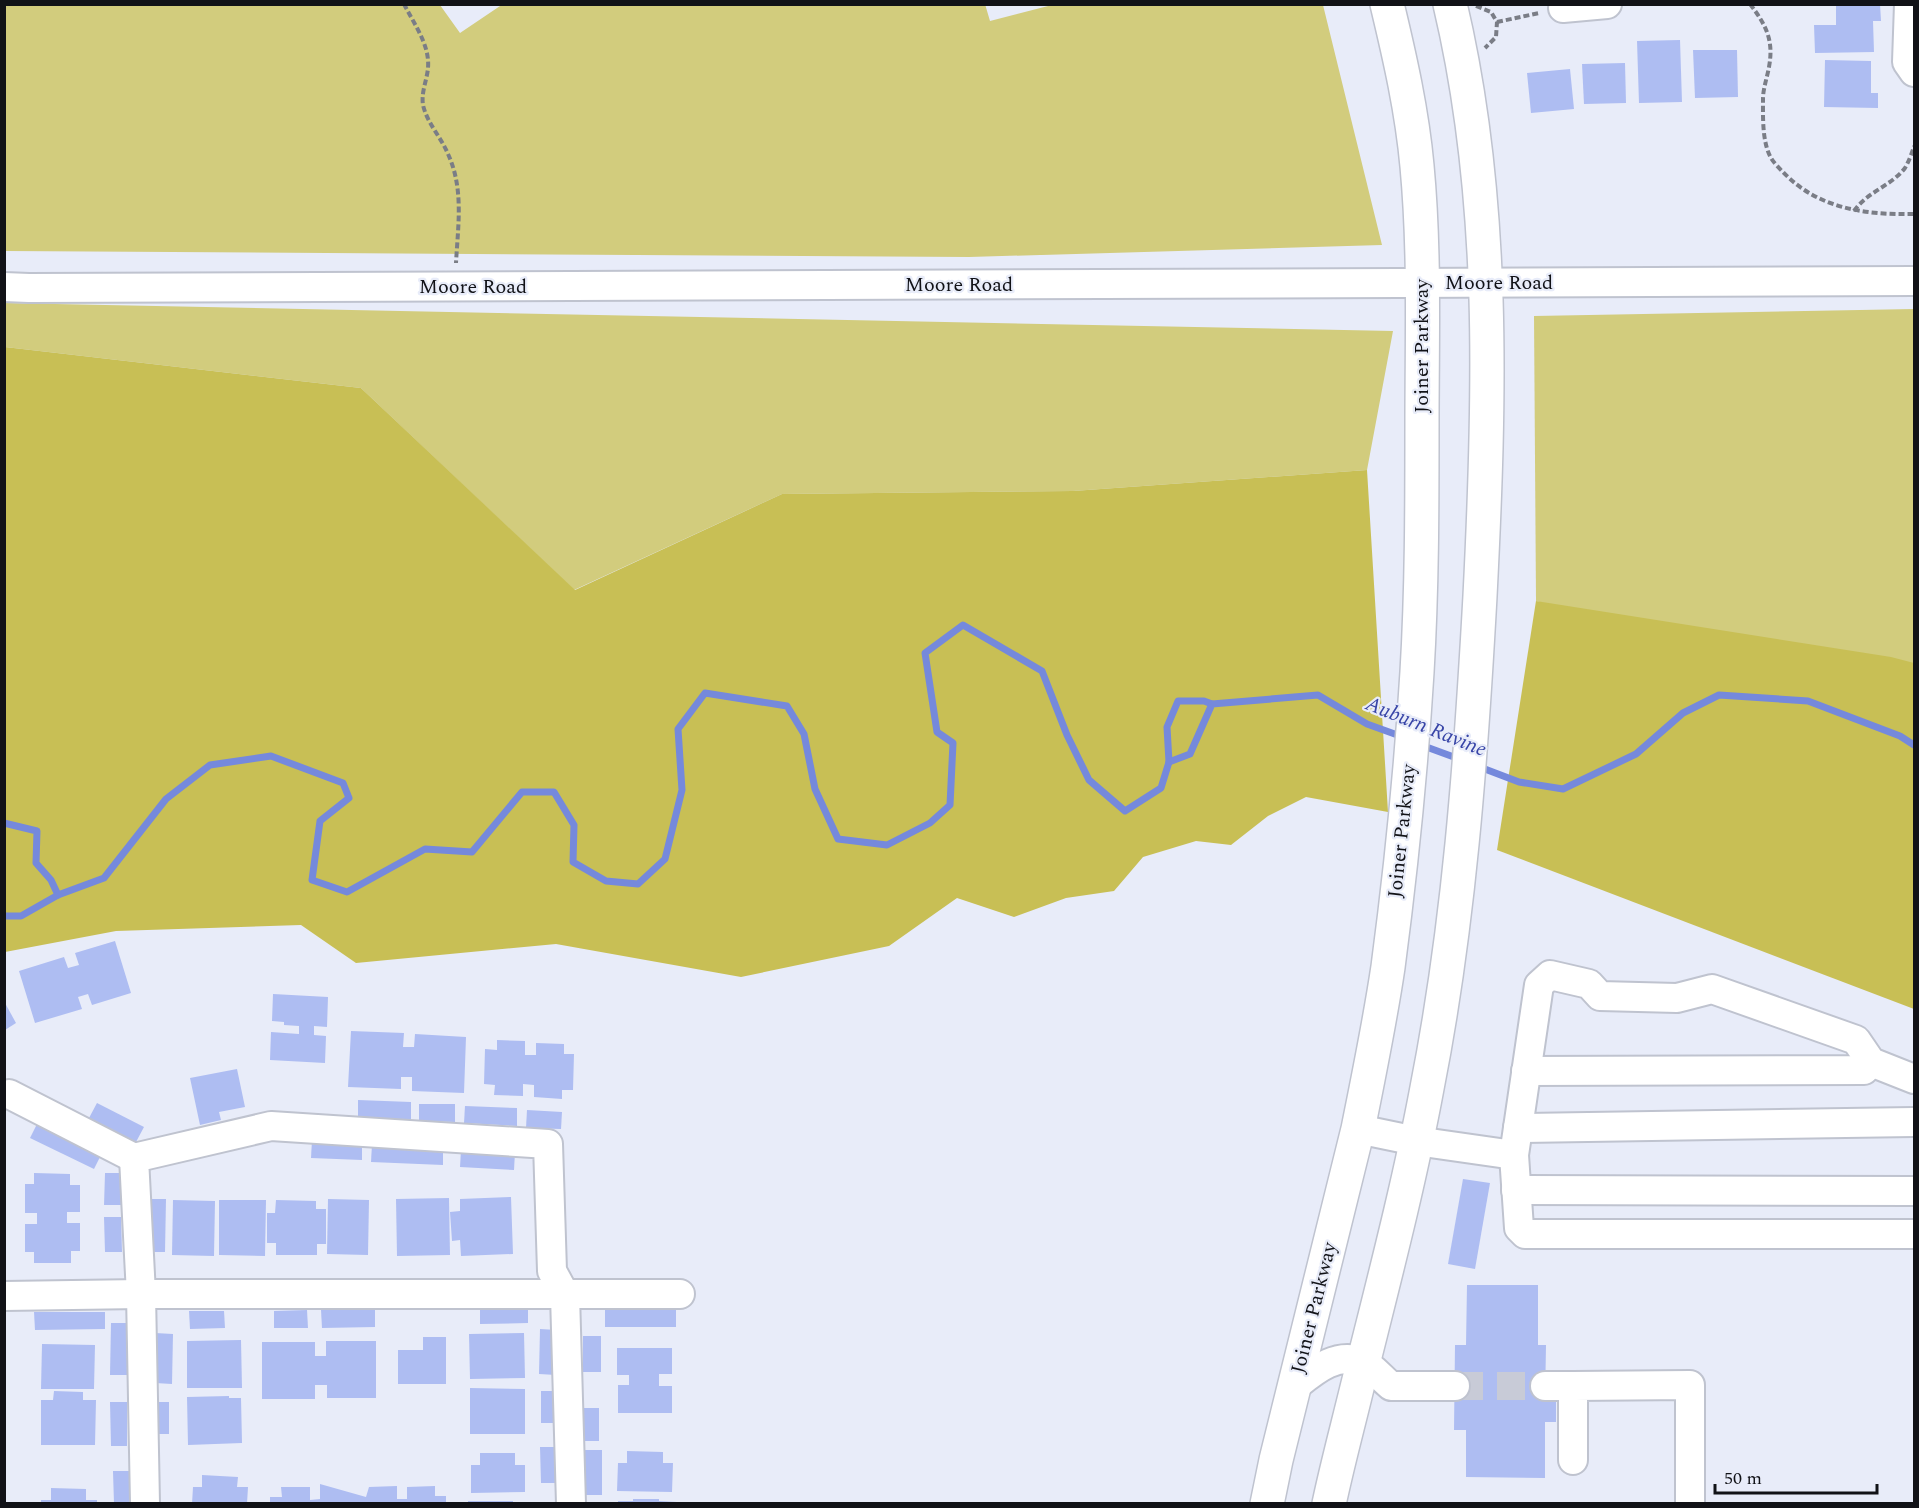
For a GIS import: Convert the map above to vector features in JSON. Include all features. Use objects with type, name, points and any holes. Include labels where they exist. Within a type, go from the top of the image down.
[{"type":"main road","name":"Joiner Parkway","points":[[1268,1503],[1294,1387],[1358,1129],[1388,968],[1404,828],[1417,672],[1422,483],[1422,283],[1417,167],[1402,65],[1387,4]]},
{"type":"main road","points":[[1329,1503],[1428,1085],[1445,978],[1462,838],[1475,689],[1486,482],[1486,283],[1472,115],[1450,4]]},
{"type":"street","points":[[1563,8],[1607,4]]},
{"type":"street","points":[[1908,4],[1907,62],[1914,72]]},
{"type":"street","name":"Moore Road","points":[[4,286],[29,288],[456,287],[1914,281]]},
{"type":"street","points":[[1914,1079],[1871,1062],[1856,1040],[1712,989],[1677,998],[1600,996],[1589,984],[1550,975],[1539,985],[1516,1141],[1519,1228],[1525,1234],[1914,1234]]},
{"type":"street","points":[[1526,1071],[1864,1070],[1871,1062]]},
{"type":"street","points":[[9,1094],[134,1158],[271,1126],[548,1144],[552,1271],[566,1295],[571,1503]]},
{"type":"street","points":[[1358,1129],[1416,1141],[1516,1141],[1914,1122]]},
{"type":"street","points":[[134,1158],[141,1294],[145,1503]]},
{"type":"street","points":[[1516,1190],[1914,1191]]},
{"type":"street","points":[[4,1296],[680,1294]]},
{"type":"street","points":[[1294,1387],[1324,1365],[1347,1358],[1364,1362],[1391,1386],[1455,1386]]},
{"type":"street","points":[[1545,1386],[1690,1385],[1689,1503]]},
{"type":"street","points":[[1573,1460],[1574,1386]]},
{"type":"path","points":[[404,4],[424,42],[427,55],[428,68],[423,103],[426,115],[447,152],[457,182],[459,238],[456,287]]},
{"type":"path","points":[[1750,4],[1766,27],[1771,46],[1763,102],[1766,143],[1771,159],[1793,182],[1837,207],[1854,211],[1914,214]]},
{"type":"path","points":[[1497,22],[1563,8]]},
{"type":"path","points":[[1854,211],[1861,201],[1904,168],[1914,146]]},
{"type":"shaded area","points":[[5,4],[440,5],[460,33],[503,4],[985,4],[990,21],[1052,5],[1323,5],[1382,245],[969,257],[5,251]]},
{"type":"shaded area","points":[[5,303],[1393,331],[1367,470],[1073,491],[782,494],[574,590],[361,388],[5,347]]},
{"type":"shaded area","points":[[1914,309],[1914,701],[1536,601],[1534,316]]},
{"type":"shaded area","points":[[5,347],[361,388],[575,590],[782,494],[1073,491],[1367,470],[1388,812],[1306,797],[1268,816],[1231,845],[1196,841],[1143,857],[1114,891],[1066,898],[1014,917],[957,898],[889,946],[741,977],[556,944],[356,963],[301,925],[116,931],[5,952]]},
{"type":"shaded area","points":[[1536,601],[1891,657],[1914,663],[1914,1009],[1497,850]]},
{"type":"building","points":[[1880,4],[1881,21],[1873,21],[1874,52],[1815,53],[1814,25],[1836,25],[1836,5]]},
{"type":"building","points":[[1680,40],[1682,102],[1639,103],[1637,41]]},
{"type":"building","points":[[1693,50],[1737,50],[1738,97],[1695,98]]},
{"type":"building","points":[[1825,60],[1871,61],[1871,93],[1878,93],[1878,108],[1824,107]]},
{"type":"building","points":[[1625,63],[1626,103],[1584,104],[1582,64]]},
{"type":"building","points":[[1570,69],[1574,109],[1531,113],[1527,73]]},
{"type":"building","points":[[115,941],[131,993],[92,1005],[88,994],[78,997],[82,1009],[35,1023],[19,971],[64,957],[68,968],[79,965],[75,953]]},
{"type":"building","points":[[273,994],[328,997],[327,1027],[314,1026],[314,1035],[326,1036],[325,1063],[270,1060],[271,1032],[299,1034],[299,1026],[272,1021]]},
{"type":"building","points":[[5,1003],[16,1023],[5,1030]]},
{"type":"building","points":[[351,1031],[404,1033],[403,1047],[414,1047],[415,1034],[466,1037],[464,1093],[412,1091],[412,1077],[401,1077],[401,1089],[348,1087]]},
{"type":"building","points":[[497,1040],[525,1041],[525,1055],[536,1055],[536,1043],[564,1044],[564,1054],[574,1054],[573,1090],[562,1090],[562,1099],[534,1097],[534,1085],[523,1084],[523,1096],[494,1095],[495,1085],[484,1084],[485,1049],[497,1050]]},
{"type":"building","points":[[237,1069],[245,1107],[219,1112],[221,1120],[200,1125],[190,1078]]},
{"type":"building","points":[[358,1100],[411,1102],[411,1120],[358,1117]]},
{"type":"building","points":[[97,1103],[144,1127],[136,1142],[89,1118]]},
{"type":"building","points":[[419,1104],[455,1104],[455,1122],[419,1121]]},
{"type":"building","points":[[465,1106],[517,1108],[517,1126],[464,1123]]},
{"type":"building","points":[[527,1110],[562,1112],[561,1129],[526,1128]]},
{"type":"building","points":[[38,1122],[102,1153],[94,1169],[30,1138]]},
{"type":"building","points":[[312,1140],[362,1143],[362,1160],[311,1158]]},
{"type":"building","points":[[372,1144],[443,1147],[443,1165],[371,1162]]},
{"type":"building","points":[[461,1150],[515,1152],[514,1170],[460,1167]]},
{"type":"building","points":[[34,1173],[70,1174],[70,1185],[80,1185],[80,1212],[67,1212],[67,1223],[80,1223],[80,1251],[71,1251],[71,1263],[34,1263],[34,1252],[25,1252],[25,1224],[37,1224],[37,1213],[25,1213],[25,1184],[34,1184]]},
{"type":"building","points":[[105,1173],[122,1173],[121,1205],[104,1205]]},
{"type":"building","points":[[1463,1179],[1490,1183],[1475,1269],[1448,1264]]},
{"type":"building","points":[[511,1197],[513,1254],[461,1256],[460,1240],[452,1241],[450,1212],[460,1211],[460,1199]]},
{"type":"building","points":[[449,1198],[450,1255],[397,1256],[396,1199]]},
{"type":"building","points":[[149,1199],[166,1199],[165,1252],[148,1252]]},
{"type":"building","points":[[328,1199],[369,1200],[368,1255],[327,1254]]},
{"type":"building","points":[[173,1200],[215,1201],[214,1256],[172,1255]]},
{"type":"building","points":[[219,1200],[266,1200],[265,1256],[219,1255]]},
{"type":"building","points":[[276,1200],[316,1201],[316,1209],[326,1209],[326,1244],[317,1244],[317,1255],[276,1255],[276,1243],[267,1243],[267,1213],[275,1213]]},
{"type":"building","points":[[104,1217],[121,1217],[122,1252],[105,1252]]},
{"type":"building","points":[[1467,1285],[1538,1285],[1538,1345],[1546,1345],[1545,1402],[1556,1402],[1556,1422],[1545,1422],[1545,1478],[1466,1477],[1466,1430],[1454,1430],[1455,1345],[1466,1345]]},
{"type":"building","points":[[480,1307],[528,1307],[528,1323],[480,1324]]},
{"type":"building","points":[[676,1309],[676,1327],[605,1327],[605,1310]]},
{"type":"building","points":[[307,1310],[308,1328],[274,1328],[274,1311]]},
{"type":"building","points":[[321,1310],[375,1310],[375,1327],[322,1328]]},
{"type":"building","points":[[189,1311],[224,1311],[225,1328],[190,1329]]},
{"type":"building","points":[[34,1312],[105,1312],[105,1329],[35,1330]]},
{"type":"building","points":[[111,1323],[128,1323],[127,1375],[110,1375]]},
{"type":"building","points":[[540,1329],[557,1330],[556,1375],[539,1374]]},
{"type":"building","points":[[155,1333],[173,1334],[172,1384],[155,1383]]},
{"type":"building","points":[[524,1333],[525,1378],[470,1379],[469,1334]]},
{"type":"building","points":[[583,1336],[601,1336],[601,1372],[583,1372]]},
{"type":"building","points":[[423,1337],[446,1337],[446,1384],[398,1384],[398,1350],[423,1350]]},
{"type":"building","points":[[241,1340],[242,1388],[187,1388],[187,1341]]},
{"type":"building","points":[[326,1341],[376,1341],[376,1398],[327,1398],[327,1385],[315,1385],[315,1399],[262,1399],[262,1342],[315,1342],[315,1356],[326,1356]]},
{"type":"building","points":[[42,1344],[95,1345],[94,1389],[41,1389]]},
{"type":"building","points":[[617,1348],[672,1348],[672,1374],[659,1374],[659,1386],[672,1386],[672,1413],[618,1413],[618,1385],[629,1385],[629,1375],[617,1375]]},
{"type":"building","points":[[470,1388],[525,1389],[525,1434],[470,1434]]},
{"type":"building","points":[[54,1391],[83,1392],[83,1400],[96,1400],[95,1445],[41,1445],[41,1400],[53,1400]]},
{"type":"building","points":[[541,1391],[558,1391],[558,1423],[541,1423]]},
{"type":"building","points":[[229,1396],[229,1398],[241,1398],[242,1443],[188,1445],[187,1397]]},
{"type":"building","points":[[110,1402],[127,1402],[127,1446],[111,1446]]},
{"type":"building","points":[[154,1402],[169,1402],[169,1434],[154,1434]]},
{"type":"building","points":[[582,1408],[599,1408],[599,1441],[582,1441]]},
{"type":"building","points":[[540,1447],[557,1447],[557,1483],[541,1483]]},
{"type":"building","points":[[584,1450],[602,1450],[602,1495],[584,1495]]},
{"type":"building","points":[[627,1451],[663,1452],[663,1463],[673,1463],[672,1492],[617,1491],[618,1463],[627,1463]]},
{"type":"building","points":[[480,1453],[515,1453],[515,1465],[525,1465],[525,1492],[471,1493],[471,1465],[480,1465]]},
{"type":"building","points":[[113,1471],[129,1471],[129,1504],[114,1504]]},
{"type":"building","points":[[202,1475],[238,1477],[237,1487],[248,1487],[247,1504],[192,1504],[193,1487],[202,1487]]},
{"type":"building","points":[[320,1484],[366,1497],[369,1487],[397,1486],[397,1499],[407,1499],[407,1487],[435,1486],[435,1496],[446,1496],[446,1504],[270,1504],[270,1497],[282,1497],[281,1487],[310,1487],[310,1500],[320,1499]]},
{"type":"building","points":[[51,1488],[86,1489],[86,1500],[97,1500],[97,1504],[41,1504],[41,1500],[51,1500]]},
{"type":"building","points":[[633,1499],[659,1499],[659,1501],[677,1502],[677,1504],[618,1504],[618,1501],[633,1501]]},
{"type":"building","points":[[468,1501],[513,1501],[513,1504],[468,1504]]},
{"type":"waterway","name":"Auburn Ravine","points":[[4,916],[21,916],[58,895],[104,878],[166,799],[210,765],[271,756],[343,783],[349,798],[320,821],[312,880],[347,892],[425,849],[472,852],[522,792],[554,792],[574,825],[573,862],[606,881],[638,884],[665,859],[682,790],[678,729],[705,693],[787,706],[804,734],[815,789],[838,839],[887,845],[930,823],[950,805],[953,743],[937,732],[925,653],[963,625],[1042,671],[1067,735],[1089,780],[1125,811],[1161,788],[1169,762],[1190,754],[1212,704],[1318,695],[1367,724],[1403,737]]},
{"type":"waterway","name":"Auburn Ravine","points":[[1477,766],[1519,782],[1563,789],[1636,754],[1683,713],[1719,695],[1808,701],[1900,736],[1914,745]]},
{"type":"waterway","points":[[1169,762],[1167,727],[1178,701],[1204,701],[1212,704]]},
{"type":"waterway","name":"Auburn Ravine","points":[[1421,745],[1462,760]]},
{"type":"waterway","points":[[4,823],[37,831],[36,863],[51,880],[58,895]]},
{"type":"tunnel","points":[[1455,1386],[1545,1386]]}]
